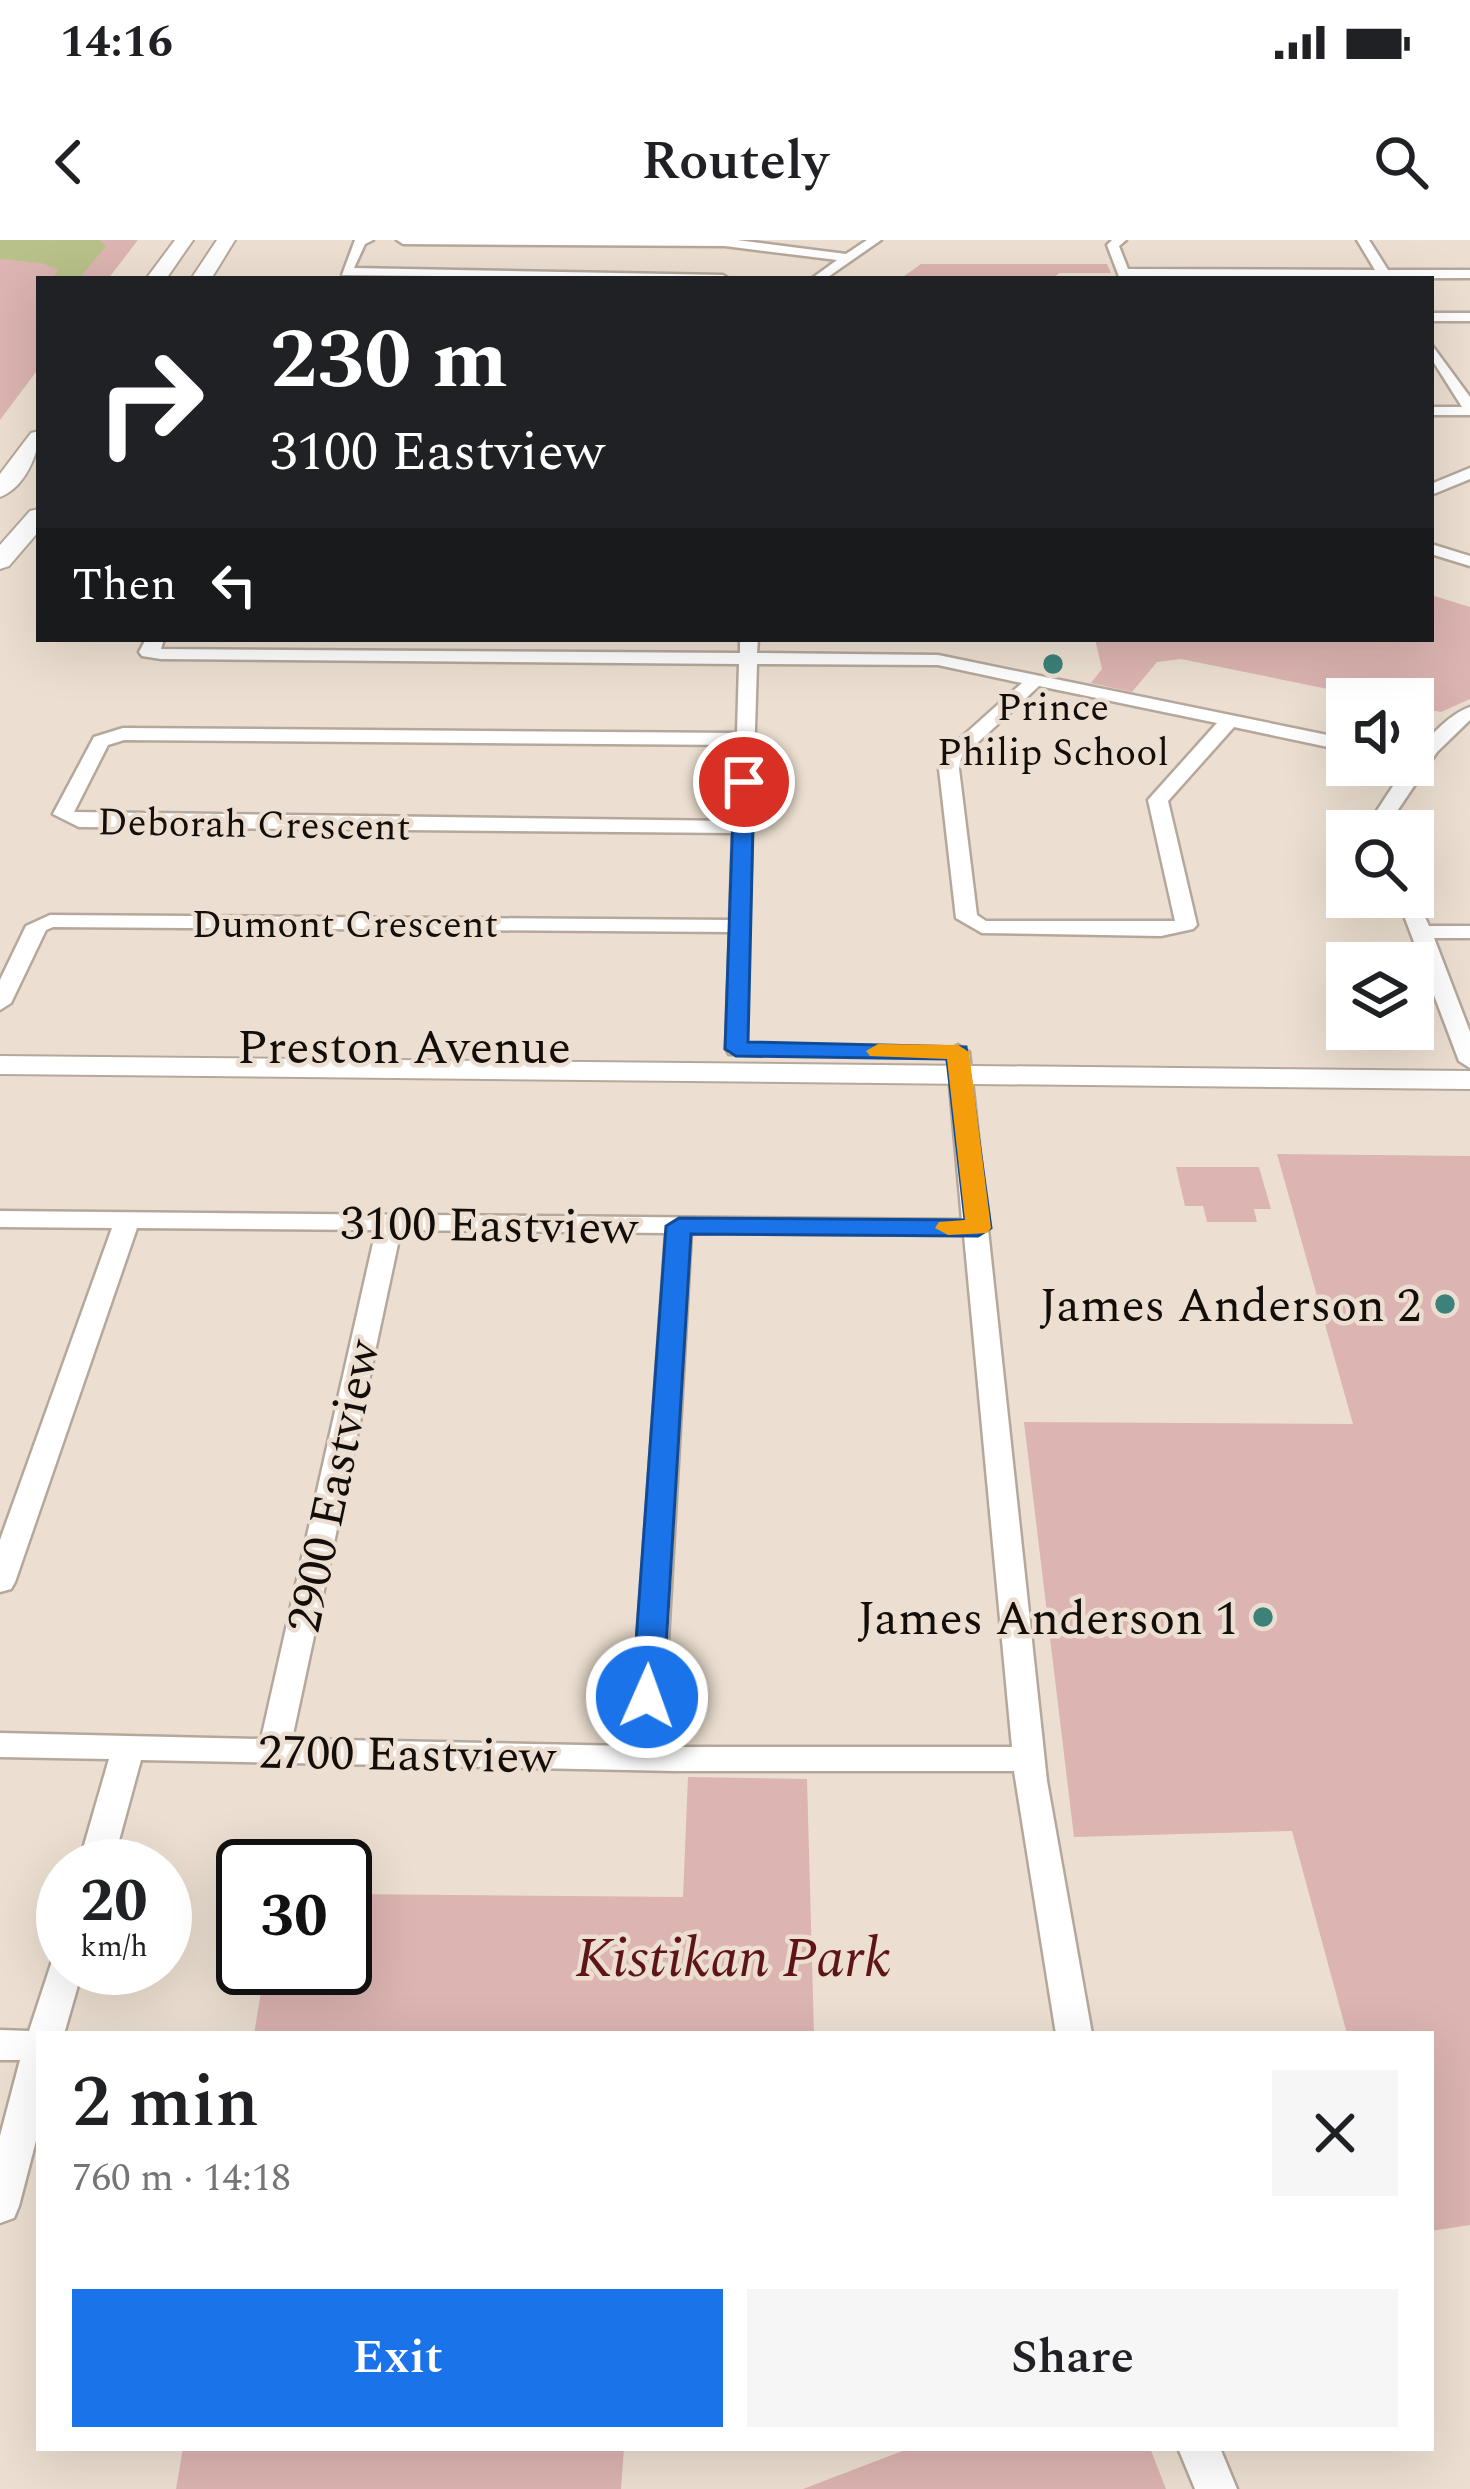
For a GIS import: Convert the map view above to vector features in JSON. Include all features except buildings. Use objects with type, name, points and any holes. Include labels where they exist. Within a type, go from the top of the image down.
[{"type":"highway","points":[[158,276],[184,240]]},
{"type":"highway","points":[[203,276],[226,240]]},
{"type":"highway","points":[[0,490],[36,442]]},
{"type":"highway","points":[[1,559],[36,519]]},
{"type":"main road","name":"Preston Avenue","points":[[0,1043],[736,1049],[959,1063]]},
{"type":"main road","name":"Preston Avenue","points":[[0,1052],[72,1044]]},
{"type":"main road","name":"Preston Avenue","points":[[605,1069],[634,1062],[727,1057],[736,1049]]},
{"type":"main road","points":[[736,1049],[769,1073]]},
{"type":"main road","name":"Preston Avenue","points":[[0,1065],[769,1073],[959,1063],[1470,1064]]},
{"type":"street","points":[[367,240],[360,242],[346,272],[561,276]]},
{"type":"street","points":[[403,240],[725,242],[847,258]]},
{"type":"street","points":[[821,276],[874,240]]},
{"type":"street","points":[[1120,240],[1113,245],[1124,276],[1470,274]]},
{"type":"street","points":[[1363,240],[1385,276]]},
{"type":"street","points":[[1434,317],[1470,317]]},
{"type":"street","points":[[1438,360],[1470,364]]},
{"type":"street","points":[[1438,360],[1470,410]]},
{"type":"street","points":[[1434,411],[1470,410]]},
{"type":"street","points":[[1434,489],[1470,473]]},
{"type":"street","points":[[1434,550],[1470,561]]},
{"type":"street","points":[[153,642],[148,652],[161,654],[749,649],[938,660],[1326,741]]},
{"type":"street","points":[[936,642],[938,660]]},
{"type":"street","points":[[736,1049],[749,649]]},
{"type":"street","points":[[1036,680],[952,755],[949,769],[967,914],[982,927],[1170,930],[1186,925],[1158,800],[1229,721]]},
{"type":"street","points":[[1434,744],[1470,712]]},
{"type":"street","name":"Deborah Crescent","points":[[742,827],[79,821],[63,814],[101,741],[123,734],[746,739]]},
{"type":"street","points":[[1415,918],[1470,1064]]},
{"type":"street","name":"Dumont Crescent","points":[[0,1003],[37,926],[50,921],[740,926]]},
{"type":"street","points":[[1421,932],[1470,932]]},
{"type":"street","points":[[959,1063],[1029,1759],[1074,2031]]},
{"type":"street","name":"3100 Eastview","points":[[0,1219],[978,1228]]},
{"type":"street","points":[[0,1582],[128,1220]]},
{"type":"street","name":"2900 Eastview","points":[[274,1750],[390,1222]]},
{"type":"street","points":[[645,1758],[679,1226]]},
{"type":"street","name":"2700 Eastview","points":[[0,1745],[645,1758],[1029,1759]]},
{"type":"street","points":[[103,1839],[128,1748]]},
{"type":"street","points":[[47,2031],[57,1995]]},
{"type":"street","points":[[0,2045],[36,2046]]},
{"type":"street","points":[[0,2206],[36,2070]]},
{"type":"street","points":[[1200,2451],[1216,2489]]},
{"type":"green space","points":[[0,240],[138,240],[110,276],[36,276],[36,372],[0,420]]},
{"type":"green space","points":[[921,264],[1107,264],[1111,273],[1056,276],[904,276]]},
{"type":"green space","points":[[1434,596],[1470,607],[1470,699],[1441,712],[1434,710],[1434,678],[1326,678],[1326,689],[1181,659],[1157,662],[1132,692],[1091,683],[1102,669],[1096,642],[1434,642]]},
{"type":"green space","points":[[1277,1154],[1470,1156],[1470,2225],[1434,2231],[1434,2031],[1346,2031],[1292,1831],[1074,1837],[1024,1422],[1353,1424]]},
{"type":"green space","points":[[1176,1167],[1259,1167],[1271,1209],[1254,1209],[1257,1222],[1207,1222],[1203,1206],[1185,1206]]},
{"type":"green space","name":"Kistikan Park","points":[[688,1777],[807,1779],[814,2031],[254,2031],[260,1995],[372,1995],[372,1894],[683,1897]]},
{"type":"green space","points":[[182,2451],[624,2451],[621,2489],[176,2489]]},
{"type":"green space","points":[[902,2451],[1151,2451],[1166,2489],[803,2489]]},
{"type":"shaded area","points":[[0,240],[99,240],[106,246],[81,276],[54,276],[58,270],[42,263],[0,259]]},
{"type":"slow traffic","points":[[878,1051],[958,1052],[978,1228],[948,1228]]},
{"type":"place","name":"Prince Philip School","points":[[1053,664]]},
{"type":"place","name":"James Anderson 2","points":[[1445,1304]]},
{"type":"place","name":"James Anderson 1","points":[[1263,1617]]},
{"type":"route","points":[[647,1697],[679,1226],[978,1228],[958,1052],[736,1049],[744,782]]}]
